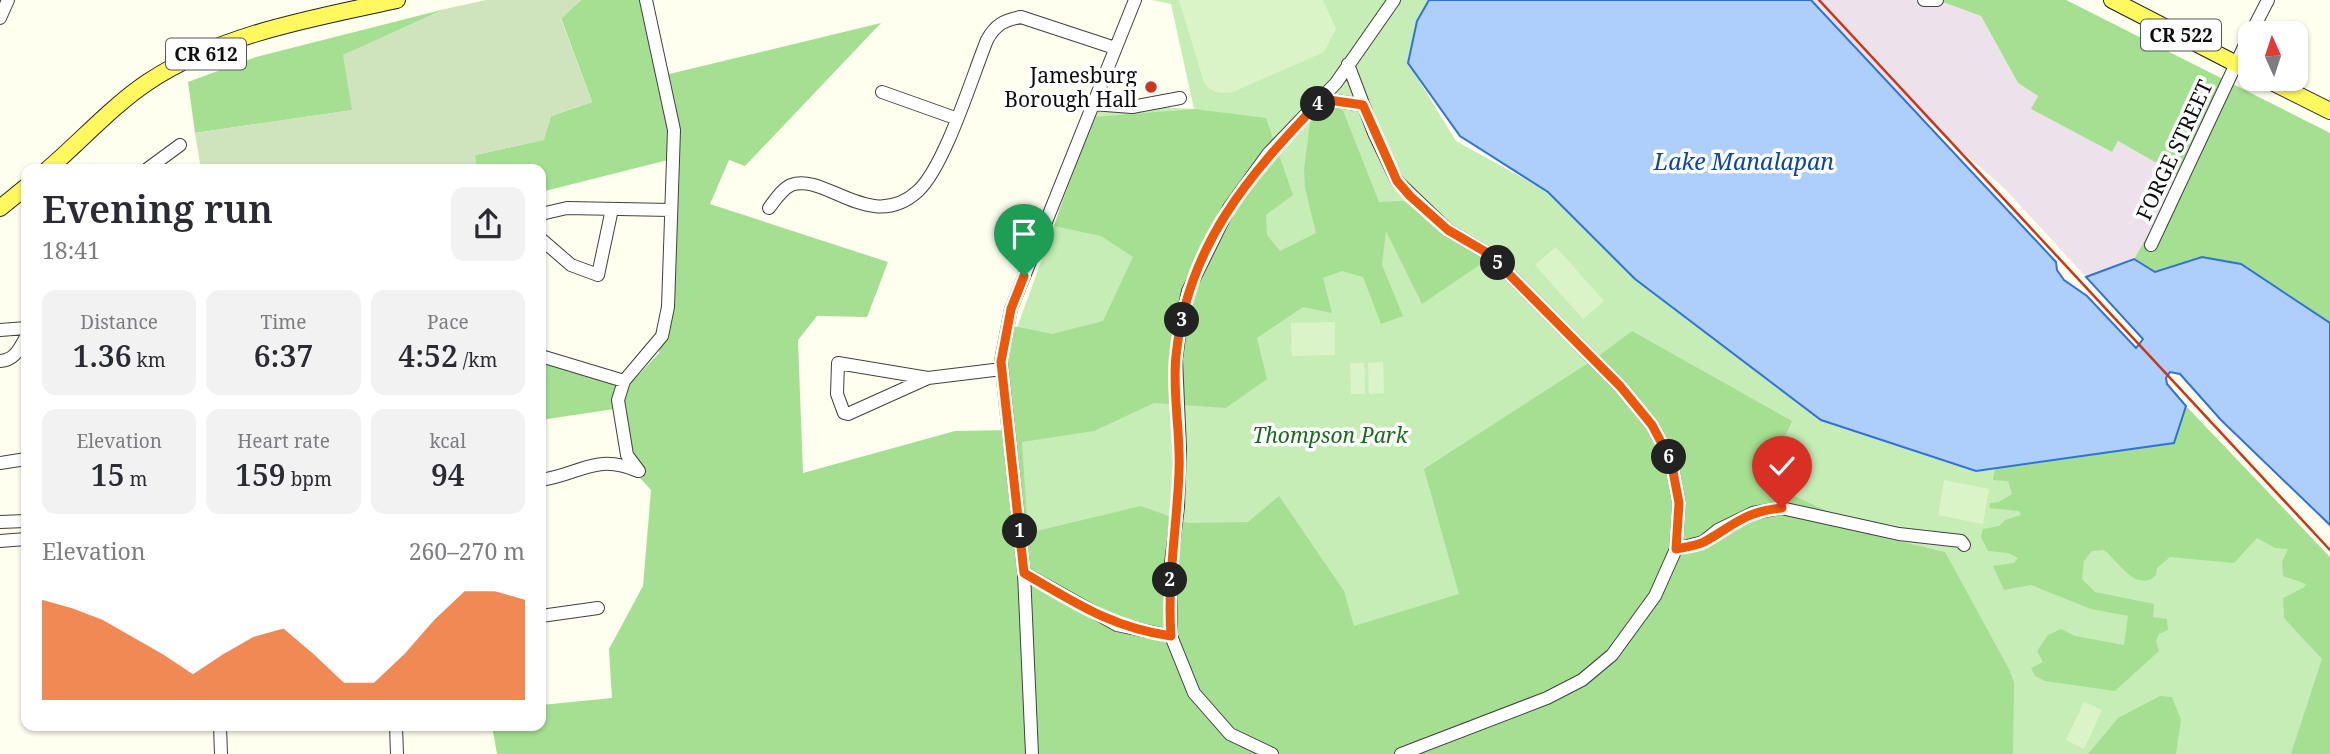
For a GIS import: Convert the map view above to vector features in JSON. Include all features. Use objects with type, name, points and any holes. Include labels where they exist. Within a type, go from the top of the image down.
[{"type":"main road","name":"CR 612","points":[[60,164],[148,82],[179,66],[242,40],[321,16],[397,0]]},
{"type":"main road","name":"CR 522","points":[[2112,0],[2135,5],[2238,65]]},
{"type":"main road","points":[[2290,91],[2330,111]]},
{"type":"main road","points":[[0,208],[21,191]]},
{"type":"street","points":[[0,18],[8,0]]},
{"type":"street","points":[[546,478],[597,463],[619,462],[639,471],[626,447],[618,400],[624,381],[662,336],[668,307],[674,130],[646,0]]},
{"type":"street","points":[[1032,754],[1024,573],[1002,369],[1003,340],[1011,309],[1135,0]]},
{"type":"street","points":[[1272,754],[1230,734],[1194,693],[1171,636],[1170,571],[1178,507],[1180,448],[1176,359],[1188,291],[1218,228],[1251,176],[1322,99],[1394,0]]},
{"type":"street","name":"FORGE STREET","points":[[2258,21],[2268,0]]},
{"type":"street","points":[[769,208],[782,192],[794,184],[806,184],[865,205],[895,204],[907,199],[930,176],[987,40],[993,29],[1006,20],[1021,17],[1115,48]]},
{"type":"street","name":"FORGE STREET","points":[[2151,245],[2238,58]]},
{"type":"street","points":[[1348,64],[1397,181],[1448,230],[1489,254],[1620,386],[1652,425],[1671,461],[1679,503],[1676,549],[1655,596],[1612,654],[1582,680],[1547,698],[1401,754]]},
{"type":"street","points":[[883,92],[955,118]]},
{"type":"street","points":[[1092,104],[1132,107],[1180,98]]},
{"type":"street","points":[[1322,99],[1363,105]]},
{"type":"street","points":[[154,164],[180,145]]},
{"type":"street","points":[[546,213],[567,208],[671,210]]},
{"type":"street","points":[[546,243],[571,265],[597,275],[612,208]]},
{"type":"street","points":[[0,330],[21,328]]},
{"type":"street","points":[[0,361],[9,360],[21,346]]},
{"type":"street","points":[[546,358],[624,381]]},
{"type":"street","points":[[928,378],[848,414],[844,413],[837,394],[838,363],[928,378],[1002,369]]},
{"type":"street","points":[[0,463],[21,460]]},
{"type":"street","points":[[1676,549],[1703,542],[1718,530],[1753,513],[1782,508],[1899,534],[1961,541],[1964,545]]},
{"type":"street","points":[[0,522],[21,521]]},
{"type":"street","points":[[0,541],[21,539]]},
{"type":"street","points":[[1024,573],[1117,625],[1139,632],[1171,636]]},
{"type":"street","points":[[546,615],[598,608]]},
{"type":"street","points":[[220,731],[221,754]]},
{"type":"street","points":[[396,731],[397,754]]},
{"type":"shaded area","points":[[1811,0],[1937,0],[1981,16],[2018,83],[2038,96],[2032,109],[2112,152],[2118,141],[2181,177],[2134,259],[2086,277],[2005,189],[1917,112]]},
{"type":"green space","points":[[486,0],[581,0],[561,19],[592,102],[551,116],[544,140],[475,155],[476,164],[200,164],[195,133],[352,110],[343,55],[445,9]]},
{"type":"green space","points":[[581,0],[648,0],[665,75],[881,23],[745,166],[729,160],[710,204],[888,262],[867,317],[817,316],[798,340],[803,473],[955,431],[1013,430],[1007,373],[1013,326],[1052,334],[1103,321],[1133,257],[1101,236],[1054,226],[1093,117],[1194,109],[1266,118],[1293,195],[1266,215],[1267,235],[1280,251],[1316,233],[1305,188],[1304,169],[1312,108],[1342,108],[1379,202],[1404,201],[1487,260],[1422,304],[1386,231],[1382,265],[1403,316],[1381,324],[1363,277],[1342,271],[1323,278],[1332,313],[1303,307],[1257,338],[1267,379],[1226,408],[1154,403],[1094,431],[1022,442],[1028,533],[1141,506],[1188,523],[1248,522],[1279,496],[1344,591],[1354,626],[1459,594],[1424,469],[1596,358],[1632,331],[1792,421],[1765,482],[1881,537],[1945,552],[2010,671],[2014,683],[2013,754],[497,754],[493,731],[546,731],[546,705],[612,698],[609,649],[643,586],[651,490],[629,466],[621,408],[546,419],[546,360],[627,387],[659,353],[676,158],[546,191],[546,164],[476,164],[475,155],[543,140],[551,116],[592,102],[561,18]]},
{"type":"green space","name":"Thompson Park","points":[[1152,0],[1429,0],[1417,21],[1408,63],[1456,141],[1548,192],[1636,279],[1821,420],[2173,443],[2330,574],[2330,754],[1029,754],[1002,369],[1054,226],[1092,104],[1194,109],[1171,4]]},
{"type":"green space","points":[[1179,0],[1323,0],[1336,29],[1324,52],[1233,92],[1217,92],[1204,83]]},
{"type":"green space","points":[[1937,0],[2066,0],[2238,87],[2238,91],[2247,91],[2330,133],[2330,323],[2241,264],[2202,257],[2155,272],[2134,259],[2181,177],[2118,141],[2112,152],[2031,109],[2038,96],[2018,83],[1981,16]]},
{"type":"green space","points":[[445,9],[344,55],[353,110],[195,133],[188,82],[256,57]]},
{"type":"green space","points":[[1556,247],[1604,301],[1583,319],[1535,265]]},
{"type":"green space","points":[[1335,322],[1335,355],[1292,356],[1291,323]]},
{"type":"green space","points":[[1383,362],[1384,393],[1369,394],[1368,363]]},
{"type":"green space","points":[[1350,363],[1364,363],[1365,394],[1351,394]]},
{"type":"green space","points":[[2186,406],[2330,557],[2330,754],[2291,754],[2322,659],[2284,618],[2283,598],[2306,584],[2283,576],[2282,562],[2288,549],[2275,548],[2257,538],[2234,563],[2170,557],[2157,568],[2156,575],[2142,581],[2128,574],[2104,550],[2092,551],[2084,561],[2082,579],[2095,592],[2154,604],[2153,617],[2167,619],[2168,630],[2159,634],[2156,641],[2159,651],[2115,691],[2045,681],[2035,676],[2031,668],[2043,662],[2037,651],[2048,635],[2061,629],[2075,636],[2124,645],[2128,616],[2091,609],[2031,585],[2004,590],[1993,566],[2014,563],[2018,558],[2008,553],[1988,551],[1981,537],[1983,529],[1999,526],[2005,520],[2021,515],[2019,511],[1989,508],[1990,503],[1999,502],[2012,494],[2008,481],[1993,480],[1995,469],[2173,443]]},
{"type":"green space","points":[[1944,480],[1989,489],[1983,524],[1938,515]]},
{"type":"green space","points":[[2160,696],[2172,697],[2181,720],[2176,754],[2088,754],[2118,718]]},
{"type":"green space","points":[[2084,702],[2102,710],[2084,749],[2066,740]]},
{"type":"water","name":"Lake Manalapan","points":[[1429,0],[1811,0],[2056,262],[2057,270],[2064,280],[2087,296],[2136,348],[2143,339],[2086,277],[2134,259],[2155,272],[2202,257],[2241,264],[2330,323],[2330,525],[2221,420],[2180,374],[2170,372],[2166,378],[2167,384],[2186,406],[2174,443],[1976,471],[1821,420],[1635,279],[1548,192],[1460,136],[1408,63],[1417,21]]},
{"type":"railway","points":[[1819,0],[2330,550]]},
{"type":"place","name":"Jamesburg Borough Hall","points":[[1151,87]]},
{"type":"route","points":[[1024,276],[1011,309],[1003,340],[1001,362],[1024,573],[1087,610],[1117,625],[1139,632],[1171,636],[1170,571],[1178,507],[1180,448],[1176,359],[1188,291],[1207,248],[1251,176],[1268,154],[1322,99],[1363,105],[1397,181],[1410,196],[1448,230],[1489,254],[1620,386],[1652,425],[1671,461],[1679,503],[1676,549],[1703,542],[1718,530],[1753,513],[1782,508]]}]
